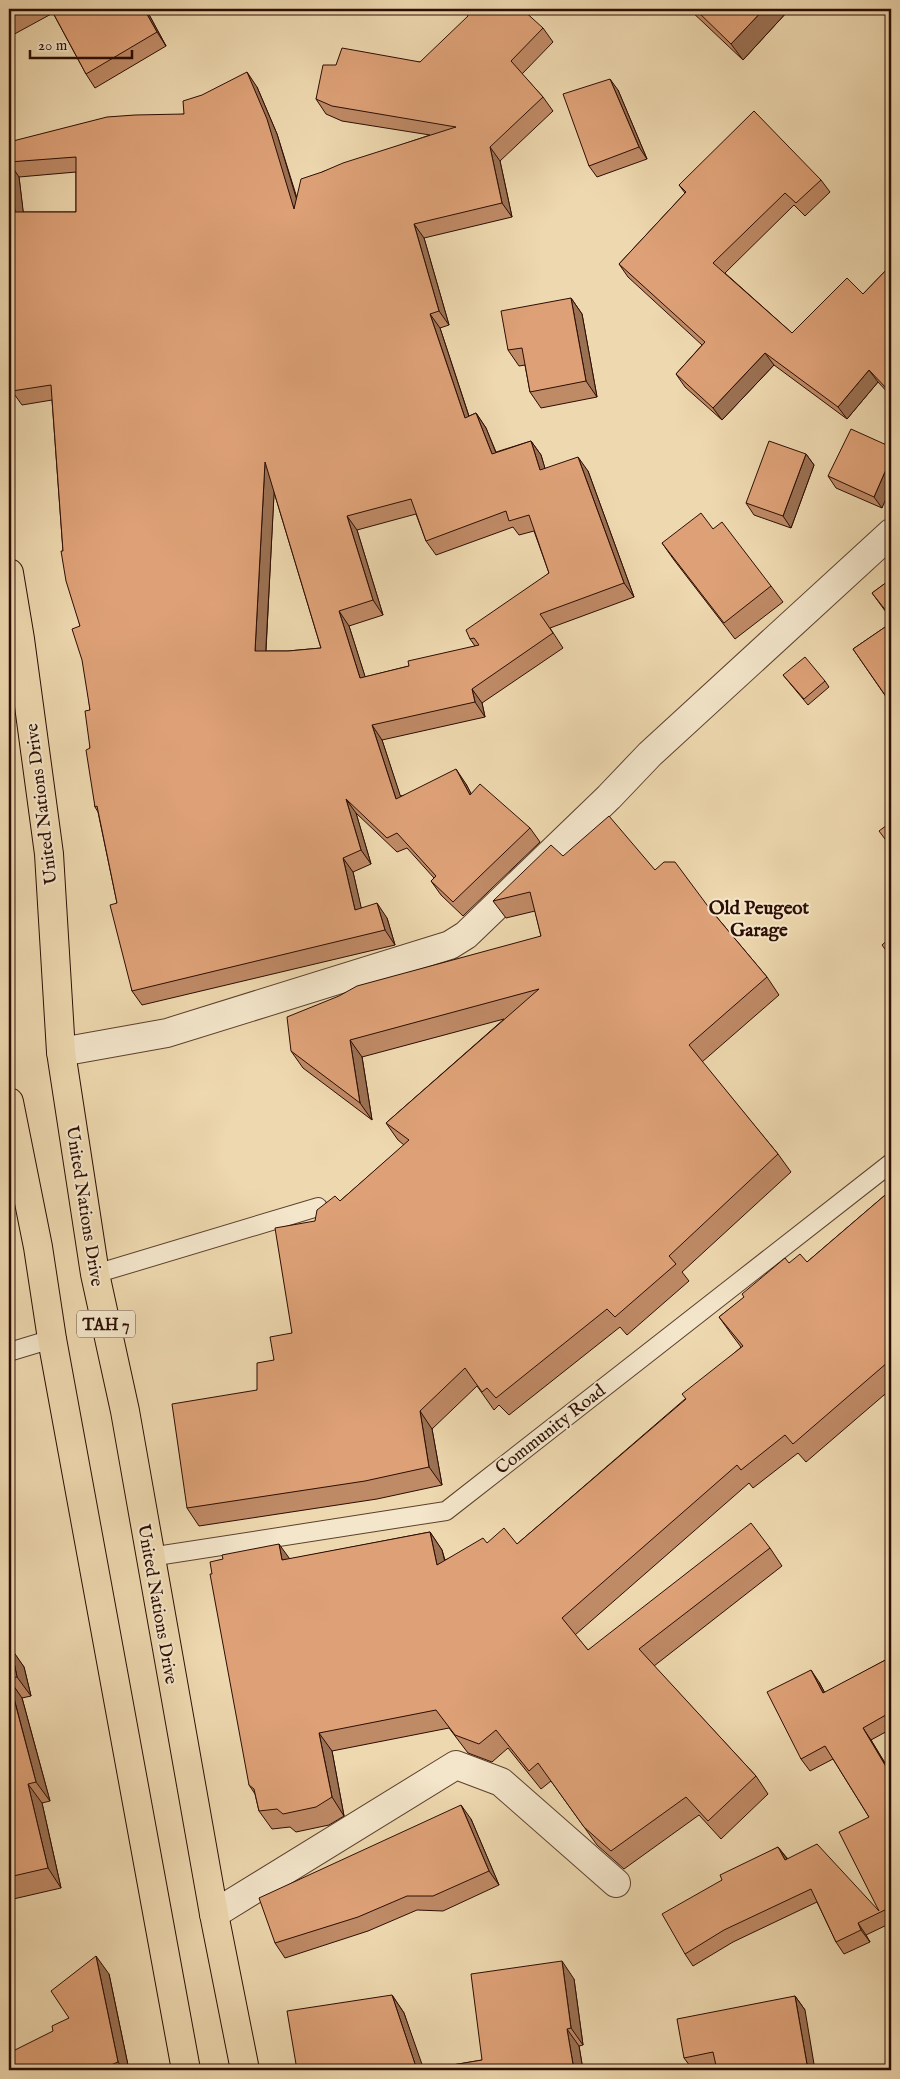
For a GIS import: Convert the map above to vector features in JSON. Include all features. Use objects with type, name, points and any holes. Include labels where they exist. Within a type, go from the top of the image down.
[{"type":"highway","name":"United Nations Drive","points":[[9,573],[15,641],[49,854],[61,1052],[95,1274],[125,1411],[214,1914],[244,2070]]},
{"type":"highway","name":"TAH 7","points":[[9,1102],[38,1247],[52,1339],[186,2070]]},
{"type":"street","points":[[61,1052],[167,1034],[450,945],[466,935],[609,797],[650,754],[891,534]]},
{"type":"street","points":[[214,1914],[456,1765],[501,1782],[616,1883]]},
{"type":"lane","name":"Community Road","points":[[150,1557],[446,1511],[891,1163]]},
{"type":"lane","points":[[95,1274],[318,1207]]},
{"type":"lane","points":[[9,1352],[52,1339]]},
{"type":"building","points":[[9,9],[26,9],[9,18]]},
{"type":"building","points":[[51,9],[144,9],[157,32],[86,74]]},
{"type":"building","points":[[465,9],[522,9],[543,28],[511,61],[543,97],[490,147],[502,203],[414,224],[439,311],[430,314],[465,418],[476,413],[492,454],[531,441],[540,470],[578,457],[624,583],[540,614],[553,633],[472,689],[475,702],[372,725],[396,799],[456,769],[470,795],[480,784],[530,828],[453,902],[431,881],[436,876],[397,833],[387,838],[346,799],[361,850],[343,858],[355,910],[377,903],[385,930],[132,991],[110,905],[117,903],[97,806],[95,807],[86,750],[90,748],[85,711],[90,710],[82,660],[72,629],[80,626],[66,581],[61,551],[63,551],[51,385],[12,391],[9,365],[9,162],[9,142],[107,117],[184,114],[183,101],[202,95],[247,72],[267,119],[294,209],[301,179],[343,163],[456,127],[332,106],[316,99],[323,65],[336,65],[342,48],[420,62],[468,16]],"holes":[[[76,157],[76,212],[15,212],[9,162]],[[265,462],[321,648],[255,651]],[[411,499],[426,541],[506,511],[509,521],[529,515],[549,573],[466,630],[470,639],[474,638],[479,645],[408,661],[409,666],[360,678],[339,611],[373,600],[347,516]]]},
{"type":"building","points":[[695,9],[764,9],[731,44]]},
{"type":"building","points":[[610,79],[639,147],[589,166],[563,94]]},
{"type":"building","points":[[754,111],[821,180],[796,203],[785,193],[713,263],[792,333],[847,278],[863,294],[891,265],[891,387],[888,390],[869,370],[838,407],[765,353],[713,408],[676,374],[705,342],[619,264],[686,192],[679,185]]},
{"type":"building","points":[[571,298],[586,381],[530,392],[522,348],[508,350],[501,311]]},
{"type":"building","points":[[851,429],[891,447],[891,458],[874,497],[828,476]]},
{"type":"building","points":[[769,441],[806,454],[783,516],[746,503]]},
{"type":"building","points":[[701,513],[713,529],[722,522],[771,586],[724,623],[662,543]]},
{"type":"building","points":[[891,579],[891,617],[872,593]]},
{"type":"building","points":[[891,623],[891,690],[885,695],[853,649]]},
{"type":"building","points":[[805,657],[825,681],[804,699],[783,675]]},
{"type":"building","points":[[609,816],[655,870],[664,862],[675,862],[710,909],[767,977],[689,1045],[778,1154],[669,1256],[676,1264],[615,1317],[607,1309],[496,1398],[487,1388],[482,1392],[465,1368],[420,1411],[429,1467],[365,1481],[187,1508],[172,1404],[257,1390],[257,1363],[274,1360],[270,1337],[292,1333],[275,1228],[315,1221],[317,1210],[335,1196],[340,1201],[409,1140],[386,1123],[539,989],[350,1040],[360,1103],[291,1051],[287,1017],[339,996],[357,986],[541,936],[530,892],[493,901],[551,845],[563,856]]},
{"type":"building","points":[[891,822],[891,847],[879,831]]},
{"type":"building","points":[[891,937],[891,957],[882,945]]},
{"type":"building","points":[[891,1190],[891,1367],[888,1362],[793,1444],[785,1435],[741,1470],[737,1465],[562,1618],[588,1650],[751,1523],[770,1548],[639,1649],[756,1776],[708,1821],[686,1797],[611,1851],[584,1827],[538,1763],[529,1771],[496,1730],[479,1744],[455,1735],[436,1710],[319,1733],[332,1797],[316,1807],[283,1814],[277,1809],[259,1811],[254,1789],[249,1785],[210,1574],[212,1574],[210,1562],[223,1559],[222,1555],[279,1544],[282,1560],[430,1532],[437,1565],[483,1538],[487,1543],[504,1528],[517,1544],[686,1399],[682,1394],[743,1346],[719,1317],[744,1297],[742,1294],[785,1258],[789,1263],[800,1254],[807,1262]]},
{"type":"building","points":[[9,1648],[11,1648],[17,1677],[9,1678]]},
{"type":"building","points":[[891,1657],[891,1712],[863,1728],[891,1775],[891,1907],[858,1923],[861,1930],[836,1942],[811,1889],[724,1930],[685,1954],[662,1914],[722,1880],[720,1875],[778,1847],[785,1860],[817,1844],[879,1911],[839,1832],[869,1817],[825,1746],[801,1759],[767,1692],[811,1670],[823,1693]]},
{"type":"building","points":[[9,1680],[36,1782],[28,1784],[48,1868],[9,1877]]},
{"type":"building","points":[[461,1805],[489,1871],[433,1896],[407,1896],[358,1917],[275,1943],[259,1898]]},
{"type":"building","points":[[96,1956],[118,2062],[99,2070],[9,2070],[9,2053],[53,2031],[52,2026],[69,2018],[51,1991]]},
{"type":"building","points":[[562,1961],[571,2028],[567,2029],[574,2070],[423,2070],[482,2060],[471,1974]]},
{"type":"building","points":[[392,1995],[417,2070],[297,2070],[287,2011]]},
{"type":"building","points":[[795,1996],[808,2070],[717,2070],[713,2052],[684,2058],[677,2019]]},
{"type":"district","name":"Old Peugeot Garage","points":[[759,918]]}]
